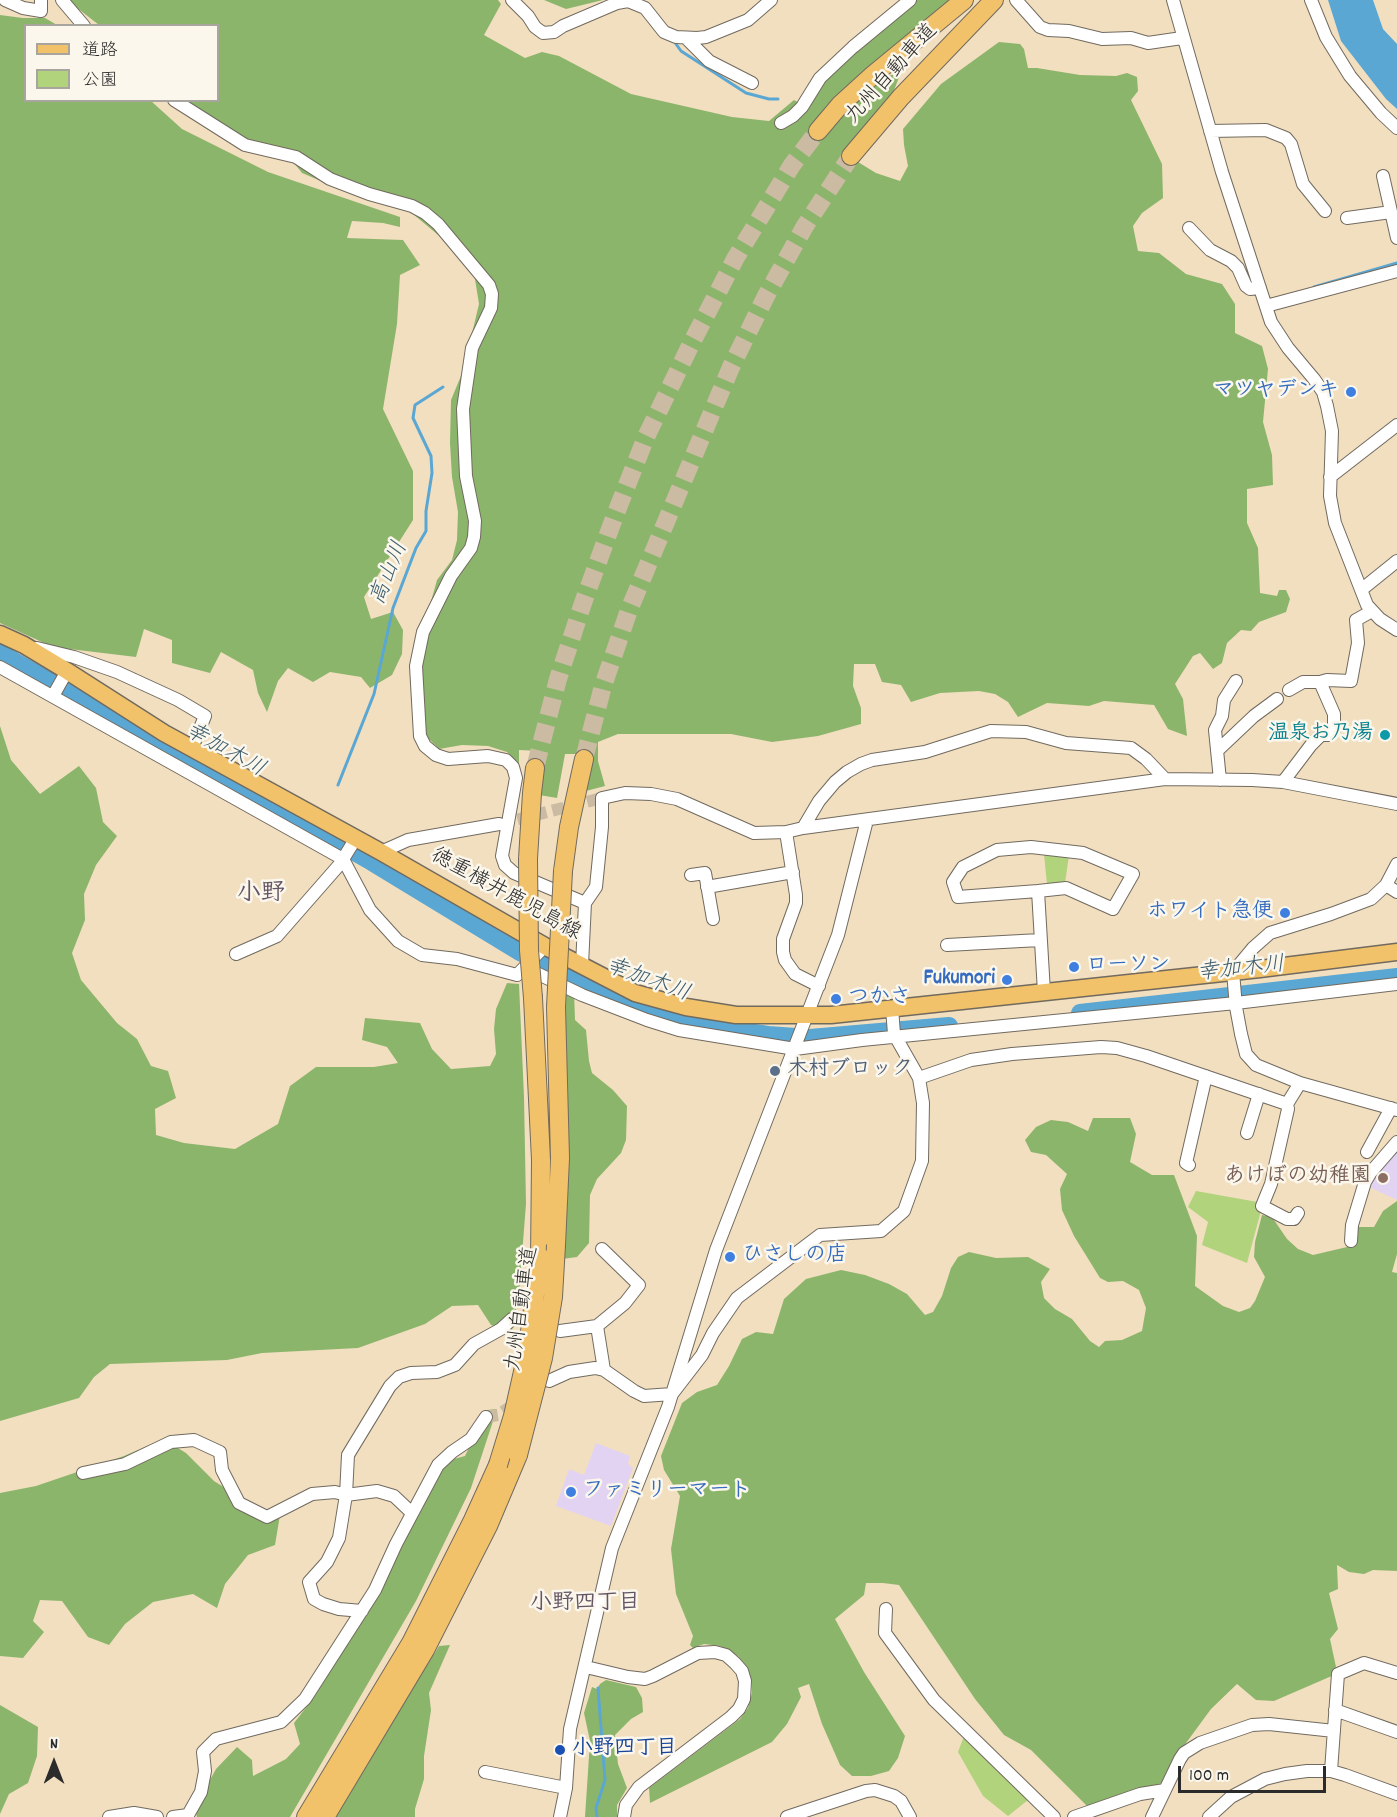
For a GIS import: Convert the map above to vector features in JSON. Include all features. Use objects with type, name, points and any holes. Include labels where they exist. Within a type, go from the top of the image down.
[{"type":"highway","name":"九州自動車道","points":[[818,131],[840,105],[873,75],[964,0]]},
{"type":"highway","name":"九州自動車道","points":[[851,156],[916,81],[994,0]]},
{"type":"highway","name":"九州自動車道","points":[[325,1817],[425,1650],[488,1526],[518,1455],[543,1358],[552,1297],[560,1158],[556,1007],[563,871],[569,826],[584,759]]},
{"type":"highway","name":"九州自動車道","points":[[306,1817],[411,1643],[448,1572],[498,1465],[528,1354],[540,1257],[541,1160],[529,950],[528,859],[535,768]]},
{"type":"main road","name":"徳重横井鹿児島線","points":[[0,634],[24,645],[192,748],[381,852],[544,948],[635,993],[686,1007],[736,1015],[805,1020],[892,1013],[1044,992],[1234,977],[1397,952]]},
{"type":"street","points":[[5,0],[23,8],[41,11],[41,0]]},
{"type":"street","points":[[62,0],[82,24]]},
{"type":"street","points":[[512,0],[543,33],[554,32],[617,3],[628,1],[645,8],[664,32],[686,38],[706,37],[739,24],[754,16],[771,0]]},
{"type":"street","points":[[781,123],[802,107],[820,78],[853,47],[910,0]]},
{"type":"street","points":[[1016,0],[1040,27],[1048,30],[1069,31],[1102,39],[1131,38],[1148,43],[1182,38]]},
{"type":"street","points":[[1173,0],[1210,131],[1271,322],[1323,392],[1332,431],[1330,496],[1335,523],[1371,612],[1397,630]]},
{"type":"street","points":[[1311,0],[1326,37],[1350,76],[1381,113],[1397,128]]},
{"type":"street","points":[[686,38],[709,61],[752,83]]},
{"type":"street","points":[[177,102],[245,145],[296,157],[330,178],[369,194],[412,206],[425,213],[438,224],[489,285],[492,294],[491,308],[472,348],[463,409],[466,476],[475,521],[474,537],[471,548],[451,576],[423,632],[416,666],[420,736],[425,746],[436,755],[448,759],[488,756],[506,760],[513,767],[516,778],[502,856],[505,865],[514,873],[585,903]]},
{"type":"street","points":[[1210,131],[1266,130],[1286,138],[1291,144],[1303,184],[1325,211]]},
{"type":"street","points":[[1383,176],[1397,238]]},
{"type":"street","points":[[1347,218],[1391,212]]},
{"type":"street","points":[[1189,228],[1210,250],[1232,261],[1238,268],[1246,286],[1250,289],[1260,288]]},
{"type":"street","points":[[1266,306],[1397,271]]},
{"type":"street","points":[[1330,477],[1397,425]]},
{"type":"street","points":[[1361,590],[1397,561]]},
{"type":"street","points":[[1289,690],[1303,682],[1351,681],[1358,643],[1356,620],[1371,612]]},
{"type":"street","points":[[24,645],[74,657],[117,672],[178,700],[205,716],[192,748]]},
{"type":"street","points":[[0,667],[344,857],[370,910],[398,941],[422,955],[457,959],[517,975],[544,948]]},
{"type":"street","points":[[53,696],[67,671]]},
{"type":"street","points":[[1220,780],[1215,730],[1222,716],[1224,700],[1236,681]]},
{"type":"street","points":[[1283,782],[1311,745],[1322,735],[1330,735],[1334,730],[1334,714],[1320,682]]},
{"type":"street","points":[[1217,750],[1254,716],[1277,699]]},
{"type":"street","points":[[804,828],[819,801],[835,782],[846,772],[861,764],[872,760],[925,752],[991,731],[1026,732],[1065,743],[1131,748],[1146,759],[1165,779]]},
{"type":"street","points":[[582,965],[585,903],[596,887],[602,826],[602,798],[625,792],[677,799],[754,833],[786,832],[1165,779],[1283,782],[1397,804]]},
{"type":"street","points":[[560,1817],[566,1788],[570,1729],[612,1548],[672,1394],[717,1250],[838,935],[867,820]]},
{"type":"street","points":[[381,852],[408,840],[499,824]]},
{"type":"street","points":[[786,832],[796,887],[796,903],[783,939],[783,952],[785,960],[795,974],[819,986]]},
{"type":"street","points":[[236,954],[277,936],[344,857],[356,838]]},
{"type":"street","points":[[1031,847],[1083,853],[1133,874],[1113,909],[1066,888],[1038,891],[958,897],[953,882],[963,867],[997,850],[1031,847]]},
{"type":"street","points":[[1367,1152],[1394,1109],[1300,1083],[1256,1065],[1246,1054],[1234,977],[1253,948],[1270,933],[1361,904],[1379,893],[1396,868]]},
{"type":"street","points":[[707,887],[793,872]]},
{"type":"street","points":[[692,875],[705,873],[713,919]]},
{"type":"street","points":[[1386,885],[1397,892]]},
{"type":"street","points":[[1038,891],[1044,992]]},
{"type":"street","points":[[946,945],[1040,940]]},
{"type":"street","points":[[527,964],[582,995],[679,1030],[796,1046],[1397,984]]},
{"type":"street","points":[[549,1381],[569,1372],[595,1368],[604,1370],[644,1396],[672,1394],[702,1355],[713,1333],[737,1298],[820,1235],[881,1231],[904,1211],[922,1161],[923,1103],[919,1077],[895,1036],[892,1013]]},
{"type":"street","points":[[919,1077],[971,1060],[1012,1054],[1101,1047],[1117,1048],[1287,1104]]},
{"type":"street","points":[[1190,1165],[1186,1163],[1206,1076]]},
{"type":"street","points":[[1298,1213],[1294,1219],[1287,1219],[1262,1206],[1271,1184],[1288,1109],[1287,1104],[1300,1083]]},
{"type":"street","points":[[1247,1132],[1259,1094]]},
{"type":"street","points":[[1351,1240],[1352,1225],[1365,1182],[1397,1142]]},
{"type":"street","points":[[560,1331],[597,1326],[625,1303],[639,1285],[602,1249]]},
{"type":"street","points":[[362,1611],[339,1609],[323,1604],[314,1599],[309,1582],[327,1562],[339,1538],[346,1495],[348,1455],[390,1386],[399,1377],[411,1373],[436,1372],[455,1365],[474,1344],[516,1318]]},
{"type":"street","points":[[597,1326],[604,1370]]},
{"type":"street","points":[[173,1817],[188,1815],[201,1791],[205,1771],[203,1752],[216,1739],[281,1722],[305,1699],[375,1590],[438,1465],[471,1438],[486,1417]]},
{"type":"street","points":[[83,1473],[125,1464],[171,1442],[194,1440],[220,1452],[222,1470],[239,1503],[267,1517],[312,1494],[335,1492],[346,1495],[377,1491],[394,1496],[412,1513]]},
{"type":"street","points":[[886,1609],[885,1633],[934,1700],[1054,1817]]},
{"type":"street","points":[[586,1667],[645,1679],[698,1653],[716,1652],[726,1655],[735,1663],[742,1671],[745,1681],[744,1699],[731,1718],[639,1786],[626,1805],[624,1817]]},
{"type":"street","points":[[1331,1771],[1338,1674],[1364,1663],[1397,1673]]},
{"type":"street","points":[[1335,1710],[1397,1732]]},
{"type":"street","points":[[1152,1817],[1184,1753],[1200,1743],[1252,1725],[1269,1724],[1334,1731]]},
{"type":"street","points":[[1209,1817],[1231,1797],[1265,1779],[1285,1773],[1331,1771],[1397,1794]]},
{"type":"street","points":[[485,1772],[566,1788]]},
{"type":"street","points":[[787,1817],[875,1790],[894,1796],[901,1801],[910,1817]]},
{"type":"street","points":[[1074,1817],[1140,1794],[1165,1790]]},
{"type":"street","points":[[109,1817],[134,1813],[157,1817]]},
{"type":"shaded area","name":"あけぼの幼稚園","points":[[1397,1146],[1397,1200],[1365,1185]]},
{"type":"shaded area","points":[[596,1443],[630,1456],[628,1464],[633,1468],[611,1526],[556,1506],[569,1469],[584,1475]]},
{"type":"green space","points":[[67,0],[498,0],[501,4],[484,35],[525,58],[542,52],[559,56],[631,94],[732,117],[769,121],[794,100],[807,107],[823,80],[916,0],[951,0],[846,87],[827,105],[811,128],[859,97],[878,79],[901,72],[893,93],[858,162],[876,173],[900,181],[908,166],[903,129],[941,84],[999,42],[1020,44],[1024,49],[1028,68],[1080,75],[1116,76],[1127,73],[1137,77],[1138,91],[1131,100],[1162,164],[1163,198],[1142,213],[1133,226],[1138,251],[1159,253],[1186,274],[1222,284],[1235,304],[1235,333],[1262,346],[1268,369],[1263,422],[1272,455],[1273,485],[1247,489],[1247,523],[1258,548],[1260,593],[1277,596],[1279,590],[1286,590],[1290,599],[1286,612],[1259,622],[1251,631],[1241,630],[1227,643],[1222,663],[1213,669],[1200,653],[1193,656],[1175,684],[1183,699],[1187,736],[1168,729],[1154,705],[1104,701],[1089,706],[1047,703],[1018,717],[1008,702],[995,694],[979,691],[940,693],[911,702],[901,685],[882,682],[875,664],[854,664],[853,686],[861,708],[861,724],[818,736],[772,742],[731,734],[618,734],[598,742],[598,761],[605,786],[582,792],[589,754],[565,754],[557,798],[539,795],[541,751],[519,750],[519,768],[507,752],[488,746],[462,745],[439,749],[418,723],[414,690],[428,612],[437,580],[452,560],[457,540],[458,512],[452,477],[450,443],[451,400],[463,371],[479,304],[474,273],[449,244],[407,209],[335,187],[302,173],[286,153],[244,147],[174,102],[219,102],[219,24],[98,24]]},
{"type":"green space","points":[[544,0],[603,0],[566,9]]},
{"type":"green space","points":[[0,15],[45,18],[55,24],[24,24],[24,102],[152,102],[182,129],[268,172],[400,217],[400,227],[383,223],[352,221],[347,238],[403,240],[420,265],[400,275],[397,324],[383,409],[413,471],[413,520],[364,597],[371,619],[393,612],[403,630],[402,654],[392,675],[370,688],[361,677],[330,672],[313,682],[288,668],[278,681],[267,712],[258,693],[253,670],[221,652],[210,673],[172,663],[172,640],[144,629],[136,657],[53,647],[0,623]]},
{"type":"green space","points":[[0,726],[11,760],[40,794],[79,766],[96,788],[103,822],[117,836],[96,865],[84,894],[85,920],[72,953],[81,980],[117,1023],[137,1039],[151,1066],[168,1071],[176,1098],[155,1109],[156,1135],[184,1143],[235,1149],[278,1124],[290,1086],[316,1067],[374,1067],[398,1063],[387,1047],[362,1040],[365,1018],[420,1023],[432,1049],[451,1069],[490,1066],[496,1054],[494,1029],[496,1009],[507,983],[519,984],[526,1204],[519,1293],[512,1331],[491,1325],[478,1305],[452,1306],[425,1324],[358,1348],[262,1353],[227,1360],[110,1364],[94,1377],[79,1398],[0,1421]]},
{"type":"green space","points":[[1044,854],[1069,855],[1065,883],[1047,884]]},
{"type":"green space","points":[[564,988],[574,992],[575,1020],[586,1030],[592,1073],[613,1090],[627,1106],[626,1140],[621,1153],[597,1179],[590,1195],[589,1243],[577,1257],[562,1259]]},
{"type":"green space","points":[[1093,1118],[1130,1118],[1136,1134],[1130,1162],[1152,1175],[1174,1175],[1197,1236],[1195,1286],[1223,1306],[1239,1312],[1250,1308],[1265,1277],[1254,1257],[1255,1242],[1262,1215],[1272,1217],[1287,1239],[1298,1249],[1313,1255],[1347,1247],[1351,1227],[1374,1227],[1383,1211],[1397,1201],[1397,1254],[1392,1272],[1397,1273],[1397,1571],[1373,1570],[1364,1574],[1349,1572],[1337,1565],[1338,1589],[1329,1593],[1338,1629],[1330,1639],[1336,1667],[1334,1675],[1274,1701],[1256,1700],[1237,1684],[1211,1709],[1178,1754],[1162,1783],[1088,1807],[1031,1750],[1004,1735],[975,1699],[899,1585],[866,1583],[864,1595],[835,1619],[864,1672],[905,1736],[898,1758],[889,1771],[871,1776],[852,1776],[840,1765],[822,1724],[809,1684],[798,1688],[801,1697],[787,1724],[772,1742],[650,1803],[649,1788],[740,1719],[748,1708],[752,1693],[752,1683],[747,1667],[738,1656],[720,1646],[704,1644],[693,1648],[690,1645],[693,1636],[676,1594],[671,1549],[680,1496],[664,1470],[661,1456],[682,1403],[697,1392],[717,1385],[742,1339],[756,1332],[773,1334],[784,1299],[806,1279],[841,1270],[865,1275],[889,1284],[907,1294],[925,1315],[933,1312],[942,1296],[951,1268],[958,1257],[969,1252],[996,1258],[1028,1257],[1050,1269],[1041,1282],[1044,1298],[1055,1309],[1072,1319],[1090,1341],[1099,1347],[1105,1341],[1122,1340],[1142,1331],[1146,1308],[1139,1290],[1123,1281],[1108,1282],[1100,1278],[1074,1236],[1062,1210],[1060,1189],[1067,1174],[1046,1155],[1031,1152],[1025,1140],[1036,1127],[1051,1120],[1068,1122],[1088,1131]]},
{"type":"green space","points":[[1196,1191],[1263,1203],[1247,1263],[1202,1245],[1208,1222],[1188,1207]]},
{"type":"green space","points":[[497,1409],[471,1488],[416,1601],[290,1817],[197,1817],[195,1810],[216,1769],[237,1747],[252,1760],[253,1776],[286,1759],[300,1744],[294,1723],[315,1696],[368,1611],[394,1564],[439,1469],[450,1460],[465,1456],[487,1410]]},
{"type":"green space","points":[[163,1439],[186,1453],[214,1481],[255,1507],[280,1515],[275,1545],[248,1555],[225,1584],[217,1608],[193,1594],[153,1602],[125,1624],[109,1645],[88,1637],[62,1601],[40,1600],[33,1621],[44,1632],[23,1658],[0,1656],[0,1493],[36,1486],[124,1456]]},
{"type":"green space","points":[[450,1645],[429,1693],[431,1710],[424,1756],[424,1779],[415,1809],[415,1817],[334,1817],[439,1646]]},
{"type":"green space","points":[[606,1680],[636,1687],[642,1698],[643,1712],[631,1719],[615,1735],[618,1764],[627,1788],[617,1805],[617,1817],[585,1817],[590,1741],[584,1713],[592,1687],[597,1689]]},
{"type":"green space","points":[[0,1705],[38,1727],[37,1756],[28,1783],[9,1794],[0,1814]]},
{"type":"green space","points":[[964,1736],[1028,1800],[1008,1816],[983,1796],[958,1752]]},
{"type":"water","points":[[1328,0],[1373,0],[1383,29],[1397,44],[1397,109],[1386,99],[1341,41]]},
{"type":"waterway","points":[[676,44],[681,51],[746,93],[778,99]]},
{"type":"waterway","points":[[1314,287],[1397,263]]},
{"type":"waterway","name":"高山川","points":[[338,785],[374,694],[393,608],[416,548],[426,531],[426,511],[432,473],[431,456],[413,418],[415,405],[443,387]]},
{"type":"waterway","name":"幸加木川","points":[[0,653],[372,862],[520,952],[582,984],[642,1010],[677,1021],[712,1027],[810,1038],[949,1026]]},
{"type":"waterway","name":"幸加木川","points":[[1080,1013],[1397,977]]},
{"type":"waterway","points":[[597,1817],[596,1808],[605,1780],[598,1688]]},
{"type":"tunnel","points":[[535,768],[558,679],[583,603],[646,437],[735,259],[792,165],[818,131]]},
{"type":"tunnel","points":[[584,759],[603,686],[629,610],[731,367],[766,296],[805,226],[851,156]]},
{"type":"tunnel","points":[[500,824],[602,798]]},
{"type":"tunnel","points":[[486,1417],[498,1415],[518,1402]]},
{"type":"place","name":"マツヤデンキ","points":[[1351,392]]},
{"type":"place","name":"温泉お乃湯","points":[[1385,735]]},
{"type":"place","name":"ホワイト急便","points":[[1285,913]]},
{"type":"place","name":"ローソン","points":[[1074,967]]},
{"type":"place","name":"Fukumori","points":[[1007,980]]},
{"type":"place","name":"つかさ","points":[[836,999]]},
{"type":"place","name":"木村ブロック","points":[[775,1071]]},
{"type":"place","name":"あけぼの幼稚園","points":[[1383,1178]]},
{"type":"place","name":"ひさしの店","points":[[730,1257]]},
{"type":"place","name":"ファミリーマート","points":[[571,1492]]},
{"type":"place","name":"小野四丁目","points":[[560,1750]]},
{"type":"district","name":"小野","points":[[261,896]]},
{"type":"district","name":"小野四丁目","points":[[585,1605]]}]
